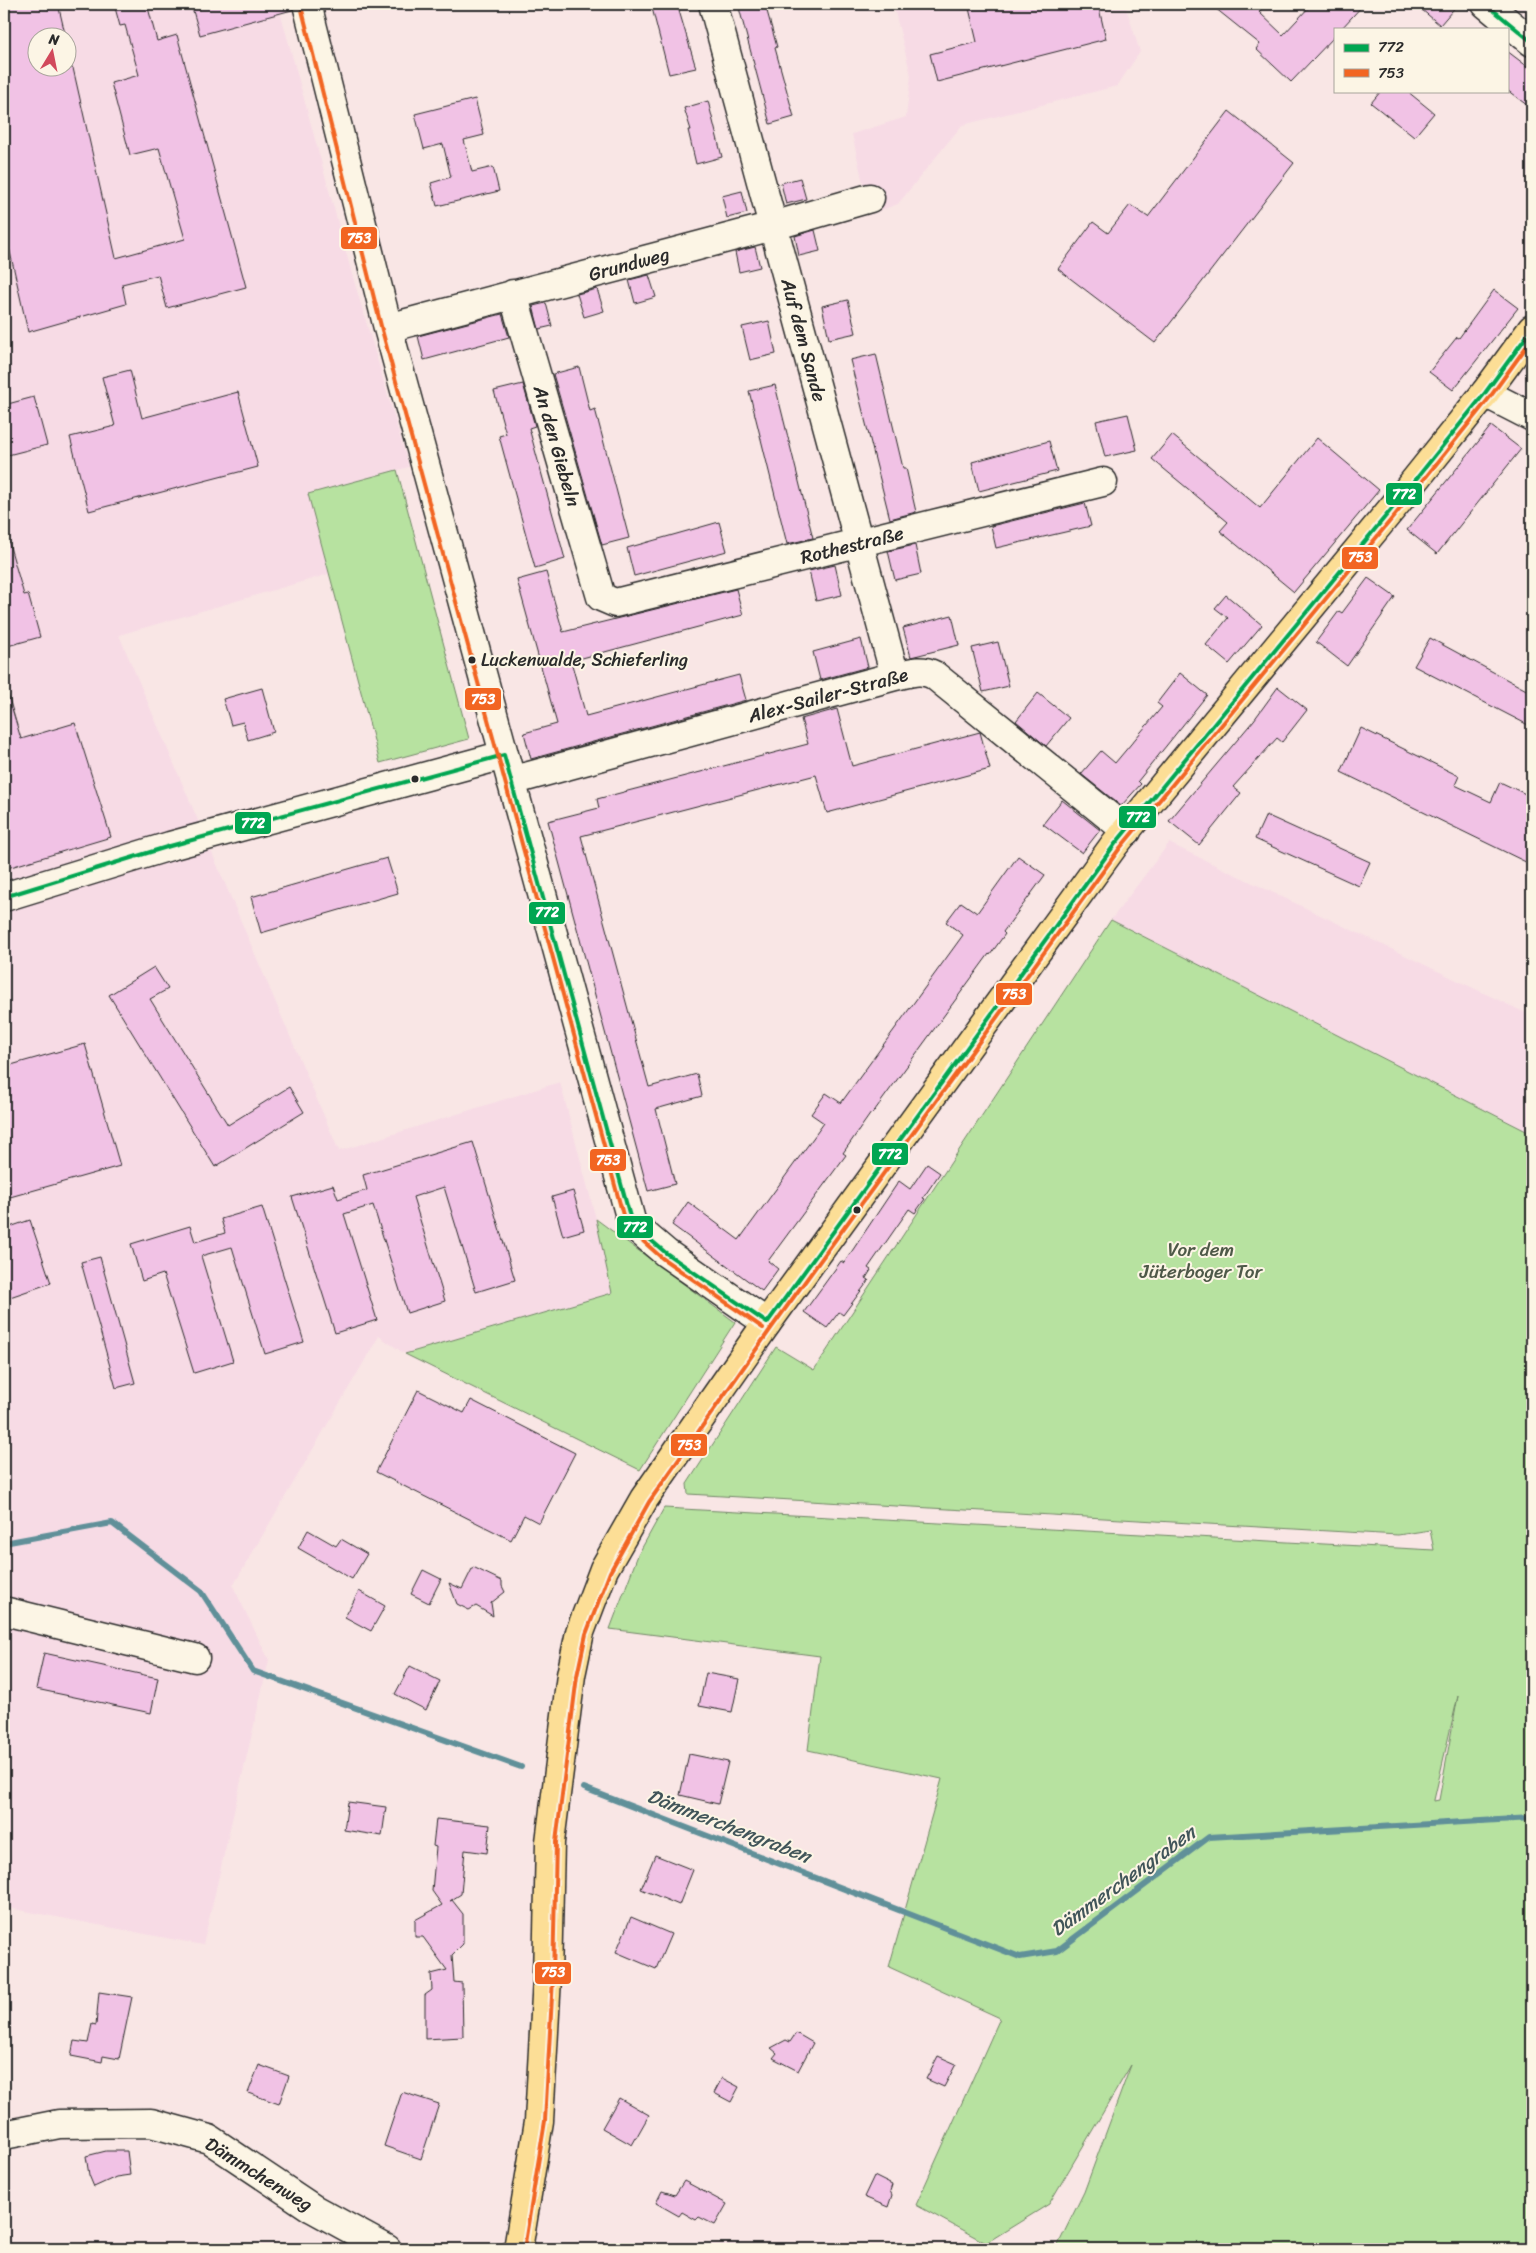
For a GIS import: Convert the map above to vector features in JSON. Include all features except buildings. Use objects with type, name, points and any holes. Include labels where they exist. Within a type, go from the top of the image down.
[{"type":"main road","points":[[518,2249],[538,2121],[547,1978],[550,1842],[571,1675],[580,1632],[604,1569],[639,1507],[767,1323],[1127,830],[1485,393],[1532,329]]},
{"type":"street","points":[[307,4],[388,328],[632,1224],[666,1253],[767,1323]]},
{"type":"street","name":"Auf dem Sande","points":[[713,4],[895,676]]},
{"type":"street","points":[[1486,4],[1532,42]]},
{"type":"street","name":"Grundweg","points":[[388,328],[773,226],[870,198]]},
{"type":"street","name":"An den Giebeln","points":[[513,294],[601,598]]},
{"type":"street","points":[[1485,393],[1532,417]]},
{"type":"street","name":"Rothestraße","points":[[601,598],[615,603],[860,544],[1103,482]]},
{"type":"street","name":"Alex-Sailer-Straße","points":[[511,781],[895,676],[917,671],[927,671],[1127,830]]},
{"type":"street","points":[[4,897],[170,846],[504,755]]},
{"type":"street","points":[[4,1611],[195,1658]]},
{"type":"street","name":"Dämmchenweg","points":[[4,2135],[59,2124],[150,2123],[208,2139],[312,2208],[386,2249]]},
{"type":"shaded area","points":[[4,4],[278,4],[352,274],[409,467],[308,494],[312,496],[329,574],[119,635],[339,1151],[560,1082],[596,1219],[612,1293],[405,1354],[379,1336],[233,1586],[269,1660],[203,1945],[9,1908],[4,1926]]},
{"type":"shaded area","points":[[893,4],[1125,4],[1140,52],[1117,86],[962,125],[898,204],[870,214],[852,134],[906,117],[911,75]]},
{"type":"shaded area","points":[[1169,843],[1532,1016],[1532,1134],[1111,920]]},
{"type":"green space","points":[[397,470],[469,739],[380,763],[308,494]]},
{"type":"green space","name":"Vor dem Jüterboger Tor","points":[[1111,920],[1532,1134],[1532,2249],[1056,2249],[1084,2192],[1131,2065],[1049,2204],[986,2243],[916,2205],[1000,2018],[889,1967],[942,1779],[808,1750],[820,1656],[610,1629],[638,1555],[664,1508],[1434,1550],[1430,1530],[1398,1535],[688,1494],[687,1484],[776,1347],[814,1370]],"holes":[[[1458,1696],[1439,1800],[1434,1801]]]},
{"type":"green space","points":[[596,1219],[735,1322],[640,1470],[405,1354],[612,1293]]},
{"type":"waterway","name":"Dämmerchengraben","points":[[4,1543],[112,1523],[201,1591],[253,1671],[521,1767]]},
{"type":"waterway","name":"Dämmerchengraben","points":[[584,1788],[1020,1957],[1057,1951],[1209,1837],[1532,1818]]},
{"type":"transit line","name":"772","points":[[1486,4],[1532,42]]},
{"type":"transit line","name":"753","points":[[301,6],[382,330],[626,1226],[662,1258],[763,1328]]},
{"type":"transit line","name":"772","points":[[767,1323],[1115,844],[1404,494],[1485,393],[1532,329]]},
{"type":"transit line","name":"753","points":[[524,2249],[545,2121],[553,1978],[556,1842],[577,1676],[586,1634],[610,1572],[649,1502],[772,1327],[1120,848],[1409,498],[1490,397],[1532,339]]},
{"type":"transit line","name":"772","points":[[504,755],[632,1224],[666,1253],[767,1323]]},
{"type":"transit line","name":"772","points":[[4,897],[170,846],[504,755]]},
{"type":"place","name":"Luckenwalde, Schieferling","points":[[472,660]]}]
